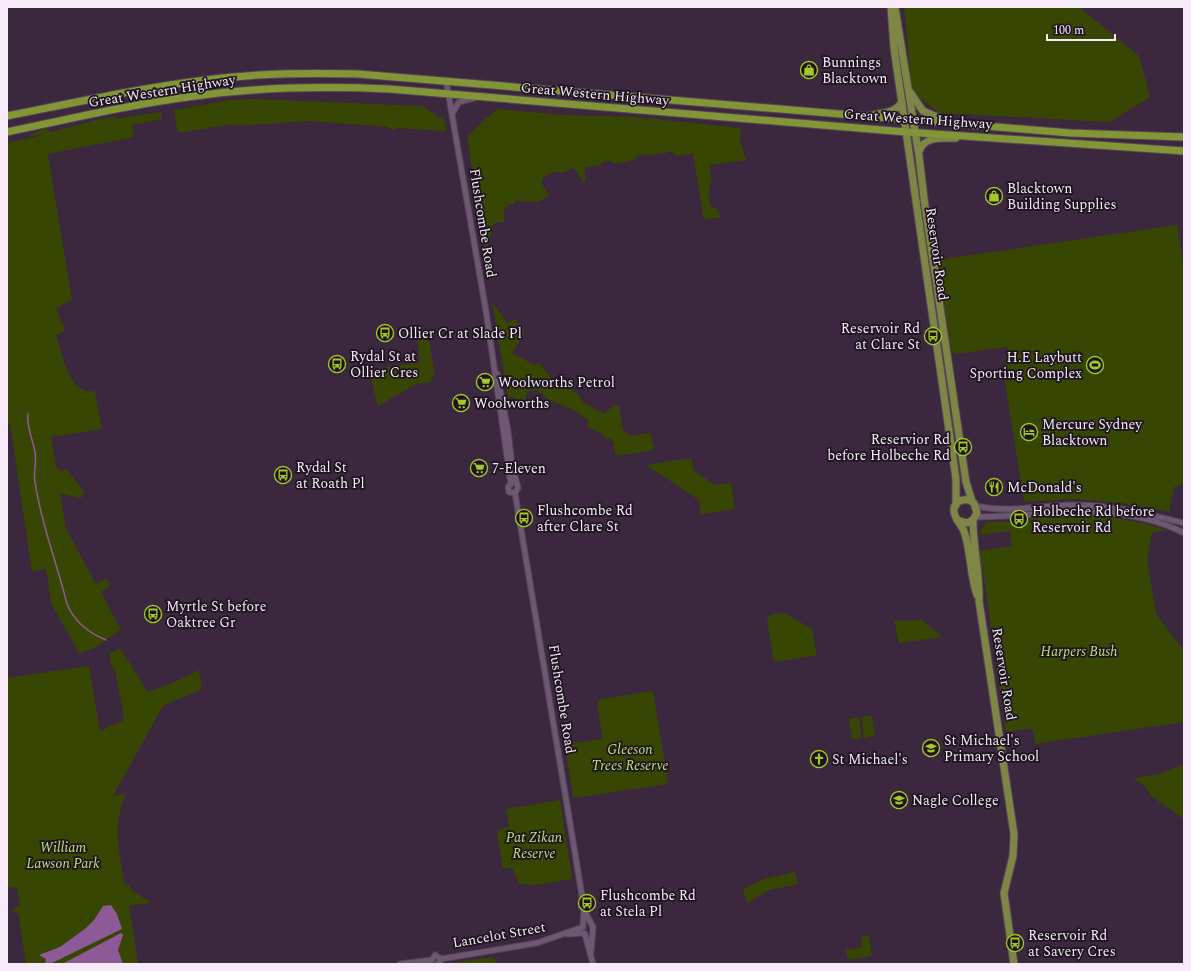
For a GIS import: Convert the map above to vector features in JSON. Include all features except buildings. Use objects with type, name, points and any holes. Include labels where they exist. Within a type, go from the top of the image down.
[{"type":"highway","name":"Great Western Highway","points":[[7,116],[154,88],[252,75],[304,73],[358,74],[446,80],[904,120],[1115,136],[1184,137]]},
{"type":"highway","name":"Great Western Highway","points":[[7,132],[152,103],[233,92],[284,88],[334,87],[972,137],[1184,151]]},
{"type":"main road","name":"Reservoir Road","points":[[891,7],[894,48],[904,120],[919,152],[921,183],[966,482],[974,504]]},
{"type":"main road","name":"Reservoir Road","points":[[895,7],[912,120],[910,132],[956,479],[956,505]]},
{"type":"main road","points":[[907,88],[923,111],[952,123]]},
{"type":"main road","points":[[868,116],[891,111],[898,108],[902,102]]},
{"type":"main road","points":[[919,152],[921,145],[928,140],[972,137]]},
{"type":"main road","points":[[965,500],[974,504],[974,518],[967,523],[957,520],[954,514],[956,505],[965,500]]},
{"type":"main road","name":"Reservoir Road","points":[[974,518],[973,535],[980,586],[979,601]]},
{"type":"main road","name":"Reservoir Road","points":[[957,520],[964,532],[974,587],[979,601],[1014,834],[1013,856],[1004,893],[1014,964]]},
{"type":"street","name":"Flushcombe Road","points":[[446,80],[513,484]]},
{"type":"street","points":[[452,115],[458,102],[476,97]]},
{"type":"street","points":[[513,484],[518,490],[515,493],[509,492],[508,487],[513,484]]},
{"type":"street","name":"Flushcombe Road","points":[[515,493],[584,908],[583,926]]},
{"type":"street","points":[[974,504],[1003,510],[1070,505],[1101,506],[1139,511],[1184,523]]},
{"type":"street","points":[[974,518],[1061,512],[1101,512],[1149,520],[1169,526],[1184,533]]},
{"type":"street","name":"Flushcombe Road","points":[[584,908],[592,925]]},
{"type":"street","points":[[591,952],[593,932],[592,925],[588,923],[583,926],[593,964]]},
{"type":"street","name":"Lancelot Street","points":[[435,963],[435,955],[440,958],[537,943],[583,926]]},
{"type":"street","points":[[584,933],[588,934],[593,932]]},
{"type":"street","name":"Lancelot Street","points":[[562,934],[584,933]]},
{"type":"street","points":[[400,964],[435,963]]},
{"type":"green space","points":[[904,7],[1079,7],[1139,56],[1150,97],[1110,122],[940,113],[915,95],[911,81]]},
{"type":"green space","points":[[252,99],[423,106],[445,121],[446,131],[398,128],[394,130],[387,127],[312,121],[234,126],[233,124],[178,133],[174,110],[230,100]]},
{"type":"green space","points":[[497,109],[566,115],[635,117],[741,128],[740,140],[746,160],[709,165],[711,178],[709,202],[712,209],[716,207],[721,217],[704,220],[693,153],[676,156],[671,151],[653,156],[651,154],[637,156],[635,160],[615,164],[611,161],[603,162],[600,165],[585,168],[585,181],[583,182],[575,169],[572,168],[563,173],[555,172],[550,174],[542,179],[542,184],[549,195],[539,202],[515,201],[514,204],[509,204],[504,209],[504,222],[496,222],[492,226],[492,234],[488,239],[487,259],[490,261],[490,270],[500,277],[491,279],[488,276],[467,136]]},
{"type":"green space","points":[[161,112],[162,119],[132,125],[134,137],[48,154],[72,300],[56,308],[65,331],[56,335],[64,362],[73,382],[81,388],[95,392],[102,429],[51,437],[56,466],[61,471],[67,470],[84,492],[81,498],[60,494],[66,529],[96,584],[106,578],[110,586],[101,592],[121,630],[92,649],[79,653],[51,603],[46,569],[32,571],[10,424],[7,425],[7,143],[43,135],[29,136],[46,128],[51,132],[100,119],[117,117],[115,119]]},
{"type":"green space","name":"H.E Laybutt Sporting Complex","points":[[1177,225],[1184,270],[1184,484],[1174,487],[1169,512],[1121,503],[1076,499],[1024,502],[1004,375],[1008,347],[954,354],[951,350],[937,260]]},
{"type":"green space","points":[[492,301],[507,323],[515,319],[524,333],[512,353],[534,365],[538,363],[554,382],[577,393],[583,402],[604,414],[609,409],[619,405],[623,430],[632,436],[650,433],[654,447],[652,450],[616,456],[613,446],[615,444],[610,438],[607,440],[601,433],[587,427],[589,421],[574,410],[547,399],[541,392],[535,390],[527,392],[525,401],[508,397]]},
{"type":"green space","points":[[417,338],[429,341],[435,376],[431,377],[432,382],[416,384],[378,406],[369,370],[420,362]]},
{"type":"green space","points":[[691,458],[694,471],[715,485],[731,483],[735,509],[701,514],[699,500],[646,465]]},
{"type":"green space","name":"Harpers Bush","points":[[1057,516],[1099,516],[1140,522],[1167,530],[1152,533],[1147,560],[1156,614],[1184,651],[1184,722],[1035,744],[1032,728],[1006,732],[980,551],[1012,546],[1010,531],[979,535],[986,522],[1006,522]]},
{"type":"green space","points":[[784,613],[812,629],[817,655],[774,662],[767,620],[770,615]]},
{"type":"green space","points":[[921,619],[942,637],[899,643],[894,620],[907,621]]},
{"type":"green space","name":"William Lawson Park","points":[[120,648],[148,692],[182,679],[199,670],[202,689],[163,706],[113,796],[126,793],[119,817],[118,828],[119,850],[125,885],[129,884],[133,892],[150,901],[150,903],[129,906],[138,964],[26,964],[18,913],[14,913],[12,910],[20,905],[17,888],[7,887],[7,678],[89,666],[100,731],[124,720],[116,673],[111,664],[109,654]]},
{"type":"green space","name":"Gleeson Trees Reserve","points":[[653,691],[668,784],[573,798],[565,745],[603,739],[597,703],[601,699]]},
{"type":"green space","points":[[872,716],[875,736],[864,738],[862,717]]},
{"type":"green space","points":[[859,717],[862,738],[852,739],[849,719]]},
{"type":"green space","points":[[1184,765],[1184,819],[1151,796],[1145,786],[1133,778],[1160,774]]},
{"type":"green space","name":"Pat Zikan Reserve","points":[[560,800],[572,879],[537,885],[519,884],[512,868],[503,869],[497,831],[509,826],[506,809]]},
{"type":"green space","points":[[795,872],[798,884],[769,890],[747,903],[743,889],[764,879]]},
{"type":"green space","points":[[869,935],[872,956],[848,960],[846,950],[862,947],[861,937]]},
{"type":"green space","points":[[494,957],[496,964],[444,964]]},
{"type":"shaded area","points":[[111,905],[117,914],[122,929],[50,964],[45,964],[46,959],[39,955],[60,947],[86,928],[94,920],[103,906]]},
{"type":"shaded area","points":[[121,933],[123,935],[118,950],[123,964],[62,964]]},
{"type":"waterway","points":[[28,414],[29,428],[34,447],[35,478],[38,498],[67,604],[74,616],[83,626],[106,640]]},
{"type":"place","name":"Bunnings Blacktown","points":[[809,70]]},
{"type":"place","name":"Blacktown Building Supplies","points":[[994,196]]},
{"type":"place","name":"Ollier Cr at Slade Pl","points":[[385,333]]},
{"type":"place","name":"Reservoir Rd at Clare St","points":[[933,336]]},
{"type":"place","name":"Rydal St at Ollier Cres","points":[[337,364]]},
{"type":"place","name":"H.E Laybutt Sporting Complex","points":[[1095,365]]},
{"type":"place","name":"Woolworths Petrol","points":[[485,382]]},
{"type":"place","name":"Woolworths","points":[[461,403]]},
{"type":"place","name":"Mercure Sydney Blacktown","points":[[1029,432]]},
{"type":"place","name":"Reservior Rd before Holbeche Rd","points":[[963,447]]},
{"type":"place","name":"7-Eleven","points":[[479,468]]},
{"type":"place","name":"Rydal St at Roath Pl","points":[[283,475]]},
{"type":"place","name":"McDonald's","points":[[994,487]]},
{"type":"place","name":"Flushcombe Rd after Clare St","points":[[524,518]]},
{"type":"place","name":"Holbeche Rd before Reservoir Rd","points":[[1019,519]]},
{"type":"place","name":"Myrtle St before Oaktree Gr","points":[[153,614]]},
{"type":"place","name":"St Michael's Primary School","points":[[931,748]]},
{"type":"place","name":"St Michael's","points":[[819,759]]},
{"type":"place","name":"Nagle College","points":[[899,800]]},
{"type":"place","name":"Flushcombe Rd at Stela Pl","points":[[587,903]]},
{"type":"place","name":"Reservoir Rd at Savery Cres","points":[[1015,943]]}]
